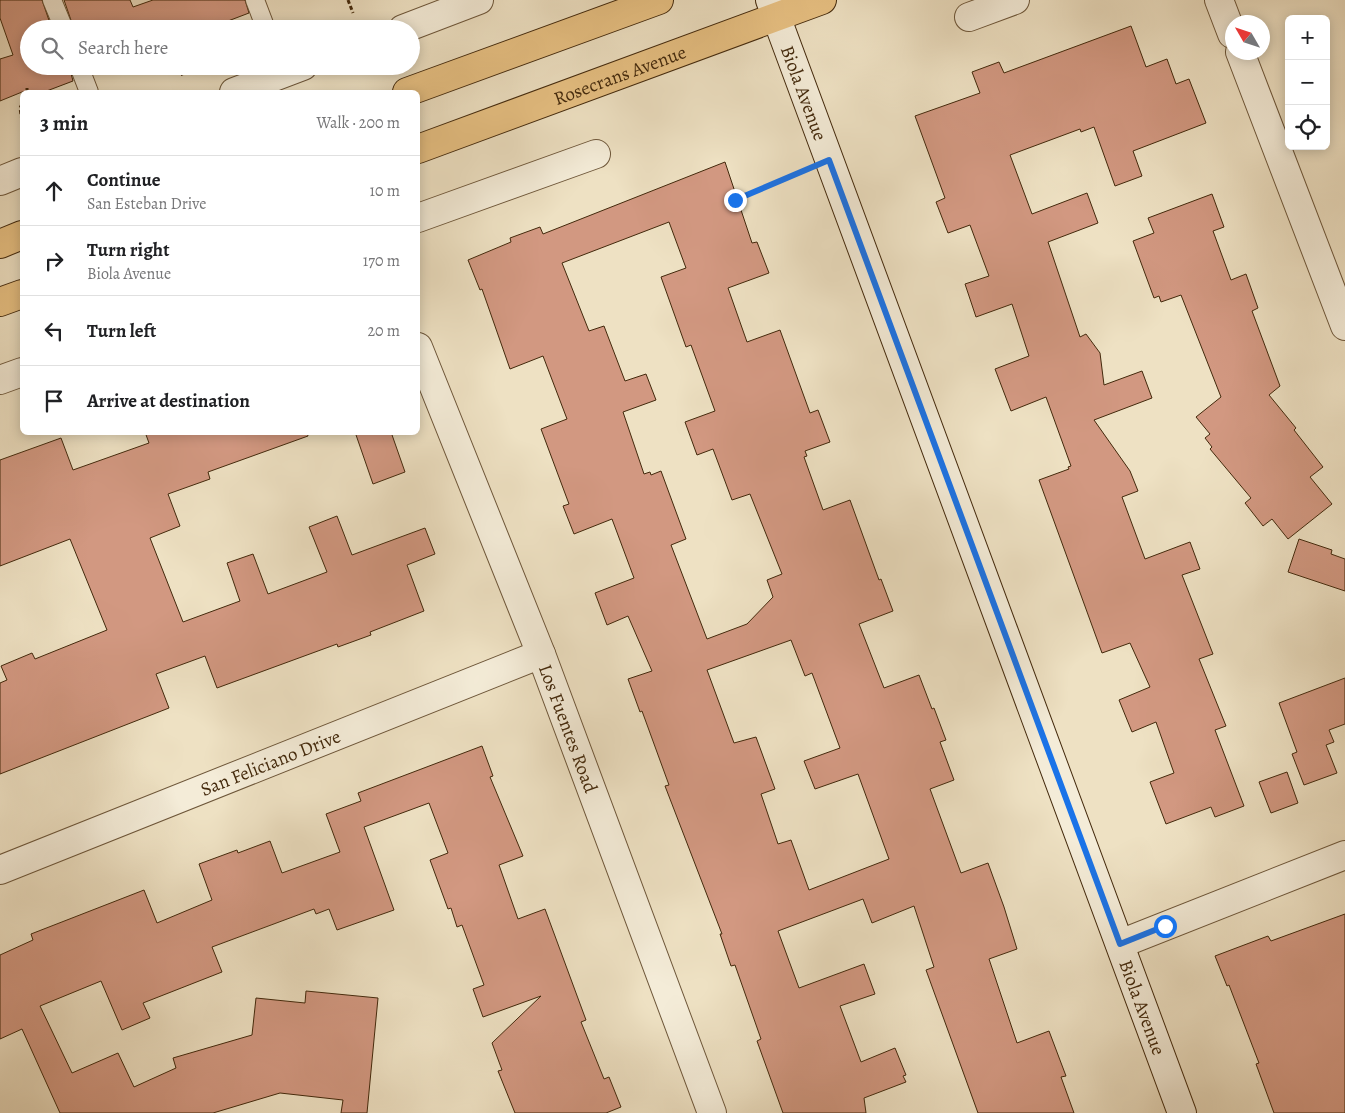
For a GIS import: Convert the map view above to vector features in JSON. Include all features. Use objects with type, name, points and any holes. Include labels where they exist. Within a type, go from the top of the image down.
[{"type":"main road","points":[[412,90],[659,0]]},
{"type":"main road","name":"Rosecrans Avenue","points":[[420,148],[773,9],[822,0]]},
{"type":"main road","points":[[0,244],[20,236]]},
{"type":"main road","points":[[0,302],[20,295]]},
{"type":"street","points":[[420,23],[479,0]]},
{"type":"street","points":[[969,17],[1015,0]]},
{"type":"street","points":[[1219,0],[1225,16]]},
{"type":"street","name":"Biola Avenue","points":[[773,9],[1182,1113]]},
{"type":"street","points":[[1243,60],[1345,326]]},
{"type":"street","points":[[239,90],[275,75]]},
{"type":"street","points":[[420,217],[596,154]]},
{"type":"street","points":[[0,181],[20,173]]},
{"type":"street","name":"Los Fuentes Road","points":[[420,352],[541,654],[712,1113]]},
{"type":"street","points":[[0,380],[20,373]]},
{"type":"street","name":"San Feliciano Drive","points":[[0,870],[541,654]]},
{"type":"street","points":[[1120,944],[1345,855]]},
{"type":"lane","points":[[52,0],[60,20]]},
{"type":"lane","points":[[255,0],[263,20]]},
{"type":"lane","points":[[82,75],[88,90]]},
{"type":"path","points":[[348,0],[353,13]]},
{"type":"path","points":[[735,200],[829,160]]},
{"type":"building","points":[[0,0],[42,0],[49,20],[20,20],[20,75],[71,75],[73,81],[49,90],[20,90],[20,93],[0,101],[0,59],[13,55],[0,18]]},
{"type":"building","points":[[64,0],[130,0],[133,7],[153,0],[245,0],[249,13],[231,20],[71,20]]},
{"type":"building","points":[[1131,26],[1146,67],[1167,59],[1176,84],[1189,79],[1206,123],[1133,151],[1142,176],[1115,186],[1094,127],[1081,132],[1080,129],[1010,155],[1032,214],[1087,193],[1098,223],[1048,242],[1080,337],[1086,334],[1100,353],[1104,385],[1142,371],[1152,398],[1094,420],[1130,471],[1138,491],[1122,497],[1145,559],[1190,542],[1200,569],[1182,575],[1213,654],[1199,659],[1226,726],[1215,730],[1244,806],[1215,817],[1211,807],[1166,824],[1150,782],[1174,773],[1156,722],[1132,732],[1119,700],[1150,687],[1130,643],[1102,653],[1039,480],[1069,469],[1068,467],[1071,466],[1046,397],[1011,411],[995,369],[1029,356],[1012,304],[976,317],[965,284],[989,276],[970,225],[948,233],[936,202],[945,198],[915,116],[980,93],[972,72],[999,62],[1004,73]]},
{"type":"building","points":[[725,162],[752,243],[757,242],[769,273],[728,288],[747,342],[780,330],[810,413],[818,410],[830,442],[805,451],[807,456],[804,457],[823,510],[850,500],[879,580],[881,579],[893,611],[859,624],[884,688],[919,675],[932,709],[934,708],[946,740],[940,742],[954,780],[930,789],[961,873],[988,863],[1004,907],[1017,949],[989,959],[1017,1043],[1049,1031],[1066,1076],[1061,1077],[1074,1113],[978,1113],[926,970],[934,967],[914,906],[872,923],[863,899],[778,931],[799,988],[864,964],[875,994],[840,1006],[861,1062],[895,1048],[906,1075],[903,1076],[906,1082],[864,1098],[866,1113],[783,1113],[757,1041],[761,1039],[735,965],[731,966],[720,934],[722,934],[665,786],[669,785],[642,711],[640,712],[628,679],[652,671],[628,616],[607,625],[595,593],[634,578],[612,519],[574,534],[563,506],[569,504],[541,429],[567,419],[543,356],[510,369],[482,289],[480,290],[468,260],[511,242],[510,238],[540,227],[543,234]],"holes":[[[669,222],[686,268],[661,277],[686,347],[691,345],[715,411],[685,422],[697,455],[713,449],[732,500],[750,494],[782,574],[767,580],[773,597],[747,624],[707,639],[671,545],[686,539],[661,471],[651,475],[650,472],[644,474],[623,412],[656,400],[646,374],[625,381],[604,326],[589,331],[562,263]],[[791,640],[805,676],[812,673],[840,748],[804,761],[815,789],[858,774],[889,859],[809,890],[791,840],[778,844],[761,794],[775,789],[756,737],[734,743],[707,670]]]},
{"type":"building","points":[[1212,194],[1224,227],[1213,231],[1231,280],[1246,274],[1258,308],[1252,311],[1280,386],[1269,395],[1296,428],[1294,430],[1323,467],[1310,477],[1332,504],[1288,539],[1272,519],[1263,526],[1245,503],[1251,498],[1210,449],[1212,447],[1205,438],[1210,434],[1196,417],[1221,397],[1181,295],[1161,302],[1159,296],[1154,298],[1133,241],[1154,233],[1148,218]]},
{"type":"building","points":[[146,435],[308,436],[208,472],[210,479],[168,494],[180,526],[150,538],[183,622],[240,601],[227,563],[253,554],[268,594],[327,572],[309,527],[337,516],[352,555],[425,528],[435,554],[407,565],[424,611],[370,632],[371,635],[338,647],[337,644],[217,688],[205,656],[156,674],[169,708],[0,774],[0,683],[7,680],[1,666],[32,653],[35,659],[107,630],[70,539],[0,566],[0,460],[61,438],[73,470],[149,443]]},
{"type":"building","points":[[356,435],[392,435],[405,472],[373,484]]},
{"type":"building","points":[[1299,539],[1332,550],[1331,554],[1345,559],[1345,591],[1288,572]]},
{"type":"building","points":[[1345,678],[1345,724],[1329,730],[1334,742],[1326,745],[1337,773],[1304,785],[1292,754],[1297,752],[1279,703]]},
{"type":"building","points":[[482,746],[493,776],[490,777],[523,856],[499,865],[518,919],[545,909],[586,1020],[581,1022],[604,1079],[609,1077],[621,1107],[606,1113],[515,1113],[498,1071],[502,1070],[492,1043],[541,996],[483,1017],[473,989],[484,985],[462,925],[457,927],[451,908],[448,909],[430,860],[448,853],[429,803],[364,827],[394,910],[337,930],[329,909],[316,914],[314,909],[212,947],[222,972],[143,1003],[150,1018],[122,1030],[101,981],[40,1006],[72,1073],[118,1053],[134,1087],[176,1068],[173,1058],[252,1035],[256,998],[305,1003],[306,991],[378,998],[367,1113],[341,1113],[343,1100],[280,1093],[213,1113],[60,1113],[22,1029],[0,1039],[0,955],[33,940],[31,934],[144,890],[157,923],[212,900],[199,864],[237,850],[238,853],[270,841],[282,873],[340,852],[326,814],[361,801],[358,793]]},
{"type":"building","points":[[1287,772],[1298,803],[1271,813],[1259,782]]},
{"type":"building","points":[[1345,914],[1345,1113],[1274,1113],[1256,1064],[1259,1063],[1229,985],[1227,986],[1215,956],[1268,936],[1271,941]]},
{"type":"route","points":[[735,200],[829,160],[1120,944],[1165,926]]}]
